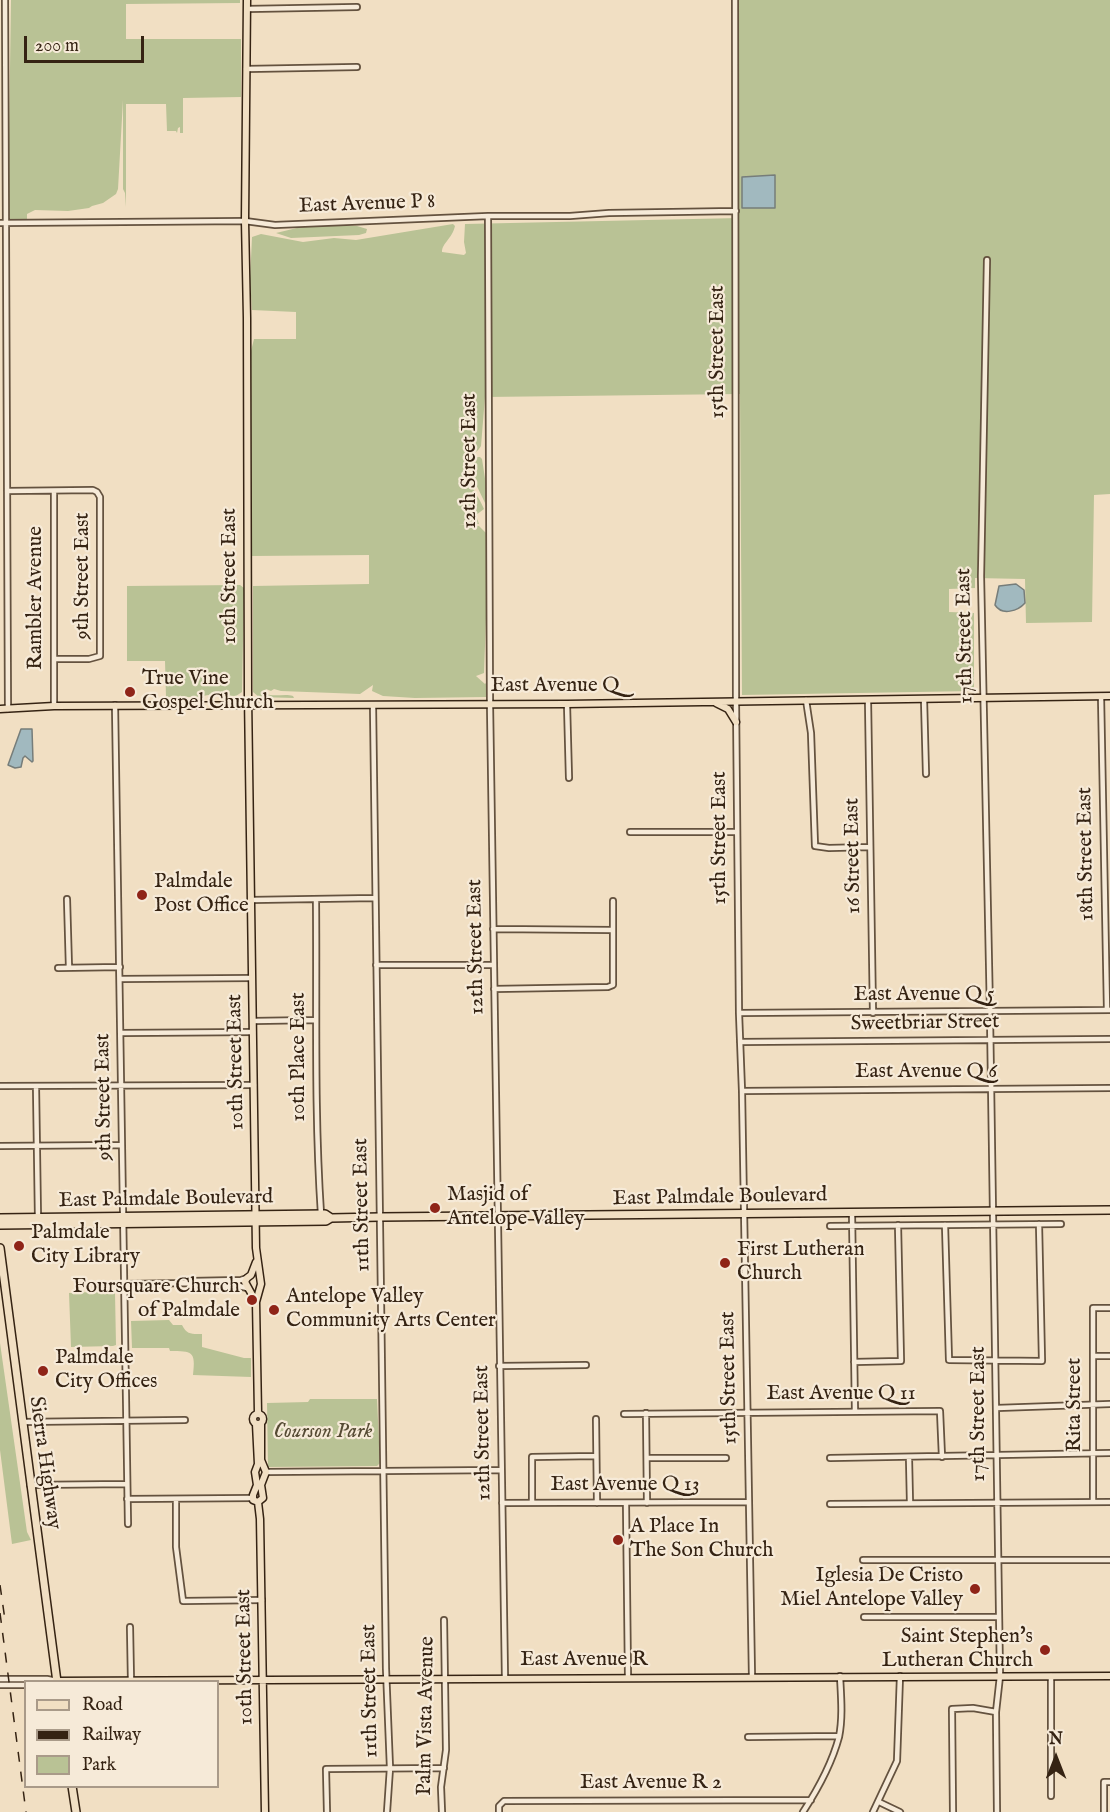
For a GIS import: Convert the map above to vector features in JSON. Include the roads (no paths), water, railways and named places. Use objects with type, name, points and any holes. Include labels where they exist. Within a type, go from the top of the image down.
[{"type":"highway","name":"East Palmdale Boulevard","points":[[256,1219],[321,1214],[331,1218],[1110,1210]]},
{"type":"highway","name":"East Palmdale Boulevard","points":[[0,1218],[326,1221],[331,1218]]},
{"type":"highway","name":"East Palmdale Boulevard","points":[[0,1225],[123,1220]]},
{"type":"highway","name":"Sierra Highway","points":[[0,1248],[57,1680]]},
{"type":"highway","points":[[72,1788],[76,1812]]},
{"type":"main road","name":"10th Street East","points":[[247,0],[245,221],[248,318],[248,705],[256,1259],[260,1278]]},
{"type":"main road","name":"East Avenue Q","points":[[4,709],[115,705],[567,704],[1110,696]]},
{"type":"main road","points":[[713,702],[728,709],[736,722]]},
{"type":"main road","name":"10th Street East","points":[[249,1276],[256,1259]]},
{"type":"main road","points":[[256,1275],[260,1278],[261,1284],[258,1288],[256,1302],[245,1282],[249,1276],[256,1275]]},
{"type":"main road","points":[[249,1289],[258,1288]]},
{"type":"main road","name":"10th Street East","points":[[256,1302],[258,1413],[262,1416],[258,1424],[261,1472],[257,1496],[266,1812]]},
{"type":"main road","name":"East Avenue R","points":[[197,1680],[1110,1676]]},
{"type":"street","points":[[4,709],[7,491],[3,223],[5,0]]},
{"type":"street","name":"15th Street East","points":[[735,0],[737,832],[752,1677]]},
{"type":"street","points":[[247,9],[357,7]]},
{"type":"street","points":[[246,69],[357,67]]},
{"type":"street","name":"East Avenue P 8","points":[[3,223],[245,221],[275,225],[488,216],[735,211]]},
{"type":"street","name":"12th Street East","points":[[488,216],[490,704],[505,1678]]},
{"type":"street","name":"17th Street East","points":[[987,260],[981,576],[997,1408],[1000,1676],[996,1712],[997,1812]]},
{"type":"street","name":"9th Street East","points":[[54,491],[93,490],[98,492],[100,497],[101,652],[96,659],[54,659]]},
{"type":"street","points":[[7,491],[54,491]]},
{"type":"street","name":"Rambler Avenue","points":[[54,491],[54,706]]},
{"type":"street","name":"18th Street East","points":[[1101,696],[1108,1010]]},
{"type":"street","points":[[924,699],[926,774]]},
{"type":"street","points":[[806,700],[811,733],[815,846],[870,847]]},
{"type":"street","name":"16 Street East","points":[[868,700],[873,1013]]},
{"type":"street","points":[[567,704],[569,778]]},
{"type":"street","name":"9th Street East","points":[[115,705],[128,1524]]},
{"type":"street","name":"11th Street East","points":[[373,705],[390,1768],[387,1812]]},
{"type":"street","points":[[630,832],[737,832]]},
{"type":"street","points":[[251,900],[375,898]]},
{"type":"street","points":[[67,899],[69,968]]},
{"type":"street","name":"10th Place East","points":[[316,900],[315,1020],[318,1180],[321,1214]]},
{"type":"street","points":[[494,989],[608,987],[613,985],[613,901]]},
{"type":"street","points":[[493,929],[612,930]]},
{"type":"street","points":[[376,965],[494,964]]},
{"type":"street","points":[[58,968],[120,967]]},
{"type":"street","points":[[120,979],[253,978]]},
{"type":"street","name":"East Avenue Q 5","points":[[739,1013],[990,1014],[1108,1010]]},
{"type":"street","points":[[252,1021],[315,1020]]},
{"type":"street","points":[[121,1033],[253,1032]]},
{"type":"street","name":"Sweetbriar Street","points":[[740,1042],[1110,1039]]},
{"type":"street","points":[[0,1086],[254,1085]]},
{"type":"street","points":[[36,1086],[38,1218]]},
{"type":"street","name":"East Avenue Q 6","points":[[742,1091],[1110,1088]]},
{"type":"street","points":[[0,1146],[122,1145]]},
{"type":"street","points":[[852,1213],[855,1412]]},
{"type":"street","points":[[945,1225],[949,1360],[1042,1360],[1039,1224]]},
{"type":"street","name":"East Palmdale Boulevard","points":[[830,1226],[1061,1224]]},
{"type":"street","points":[[854,1362],[901,1361],[898,1225]]},
{"type":"street","points":[[125,1284],[241,1280],[249,1276]]},
{"type":"street","points":[[188,1283],[191,1286],[239,1286],[249,1289]]},
{"type":"street","name":"Rita Street","points":[[1094,1502],[1092,1308],[1110,1308]]},
{"type":"street","points":[[1093,1356],[1110,1356]]},
{"type":"street","points":[[499,1366],[586,1365]]},
{"type":"street","points":[[997,1408],[1110,1404]]},
{"type":"street","name":"East Avenue Q 11","points":[[624,1414],[940,1411],[942,1457]]},
{"type":"street","points":[[646,1413],[647,1503]]},
{"type":"street","points":[[596,1419],[597,1503]]},
{"type":"street","points":[[22,1422],[185,1420]]},
{"type":"street","points":[[830,1458],[1110,1454]]},
{"type":"street","points":[[532,1503],[532,1457],[596,1456]]},
{"type":"street","points":[[647,1458],[726,1458]]},
{"type":"street","points":[[909,1458],[910,1503]]},
{"type":"street","points":[[261,1472],[501,1470]]},
{"type":"street","points":[[30,1485],[127,1484]]},
{"type":"street","points":[[127,1499],[257,1496]]},
{"type":"street","points":[[176,1499],[176,1547],[183,1601],[261,1600]]},
{"type":"street","name":"East Avenue Q 13","points":[[502,1503],[748,1502]]},
{"type":"street","points":[[830,1504],[1110,1502]]},
{"type":"street","points":[[626,1503],[628,1677]]},
{"type":"street","points":[[863,1560],[1110,1560]]},
{"type":"street","points":[[864,1617],[999,1617]]},
{"type":"street","name":"Palm Vista Avenue","points":[[442,1812],[441,1787],[446,1750],[444,1620]]},
{"type":"street","points":[[130,1627],[131,1680]]},
{"type":"street","points":[[803,1812],[829,1766],[839,1736],[840,1676]]},
{"type":"street","points":[[873,1812],[897,1761],[899,1751],[900,1676]]},
{"type":"street","points":[[1051,1796],[1052,1676]]},
{"type":"street","name":"East Avenue R","points":[[0,1679],[50,1680]]},
{"type":"street","points":[[0,1685],[24,1685]]},
{"type":"street","points":[[953,1812],[952,1709],[973,1708],[996,1712]]},
{"type":"street","points":[[748,1737],[839,1736]]},
{"type":"street","points":[[327,1812],[326,1769],[444,1768]]},
{"type":"street","points":[[1104,1812],[1107,1782]]},
{"type":"street","name":"East Avenue R 2","points":[[499,1812],[499,1806],[504,1801],[811,1800]]},
{"type":"street","points":[[879,1802],[900,1812]]},
{"type":"water","points":[[775,175],[775,208],[742,208],[742,177]]},
{"type":"water","points":[[1016,584],[1024,590],[1025,603],[1010,611],[998,608],[995,605],[999,586]]},
{"type":"water","points":[[21,729],[32,729],[33,761],[25,756],[21,767],[15,768],[8,765]]},
{"type":"railway","points":[[0,1585],[5,1620]]},
{"type":"railway","points":[[0,1613],[26,1812]]},
{"type":"place","name":"True Vine Gospel Church","points":[[130,692]]},
{"type":"place","name":"Palmdale Post Office","points":[[142,895]]},
{"type":"place","name":"Masjid of Antelope Valley","points":[[435,1208]]},
{"type":"place","name":"Palmdale City Library","points":[[19,1246]]},
{"type":"place","name":"First Lutheran Church","points":[[725,1263]]},
{"type":"place","name":"Foursquare Church of Palmdale","points":[[252,1300]]},
{"type":"place","name":"Antelope Valley Community Arts Center","points":[[274,1310]]},
{"type":"place","name":"Palmdale City Offices","points":[[43,1371]]},
{"type":"place","name":"A Place In The Son Church","points":[[618,1540]]},
{"type":"place","name":"Iglesia De Cristo Miel Antelope Valley","points":[[975,1589]]},
{"type":"place","name":"Saint Stephen's Lutheran Church","points":[[1045,1650]]},
{"type":"park label","name":"Courson Park","points":[[323,1433]]}]
